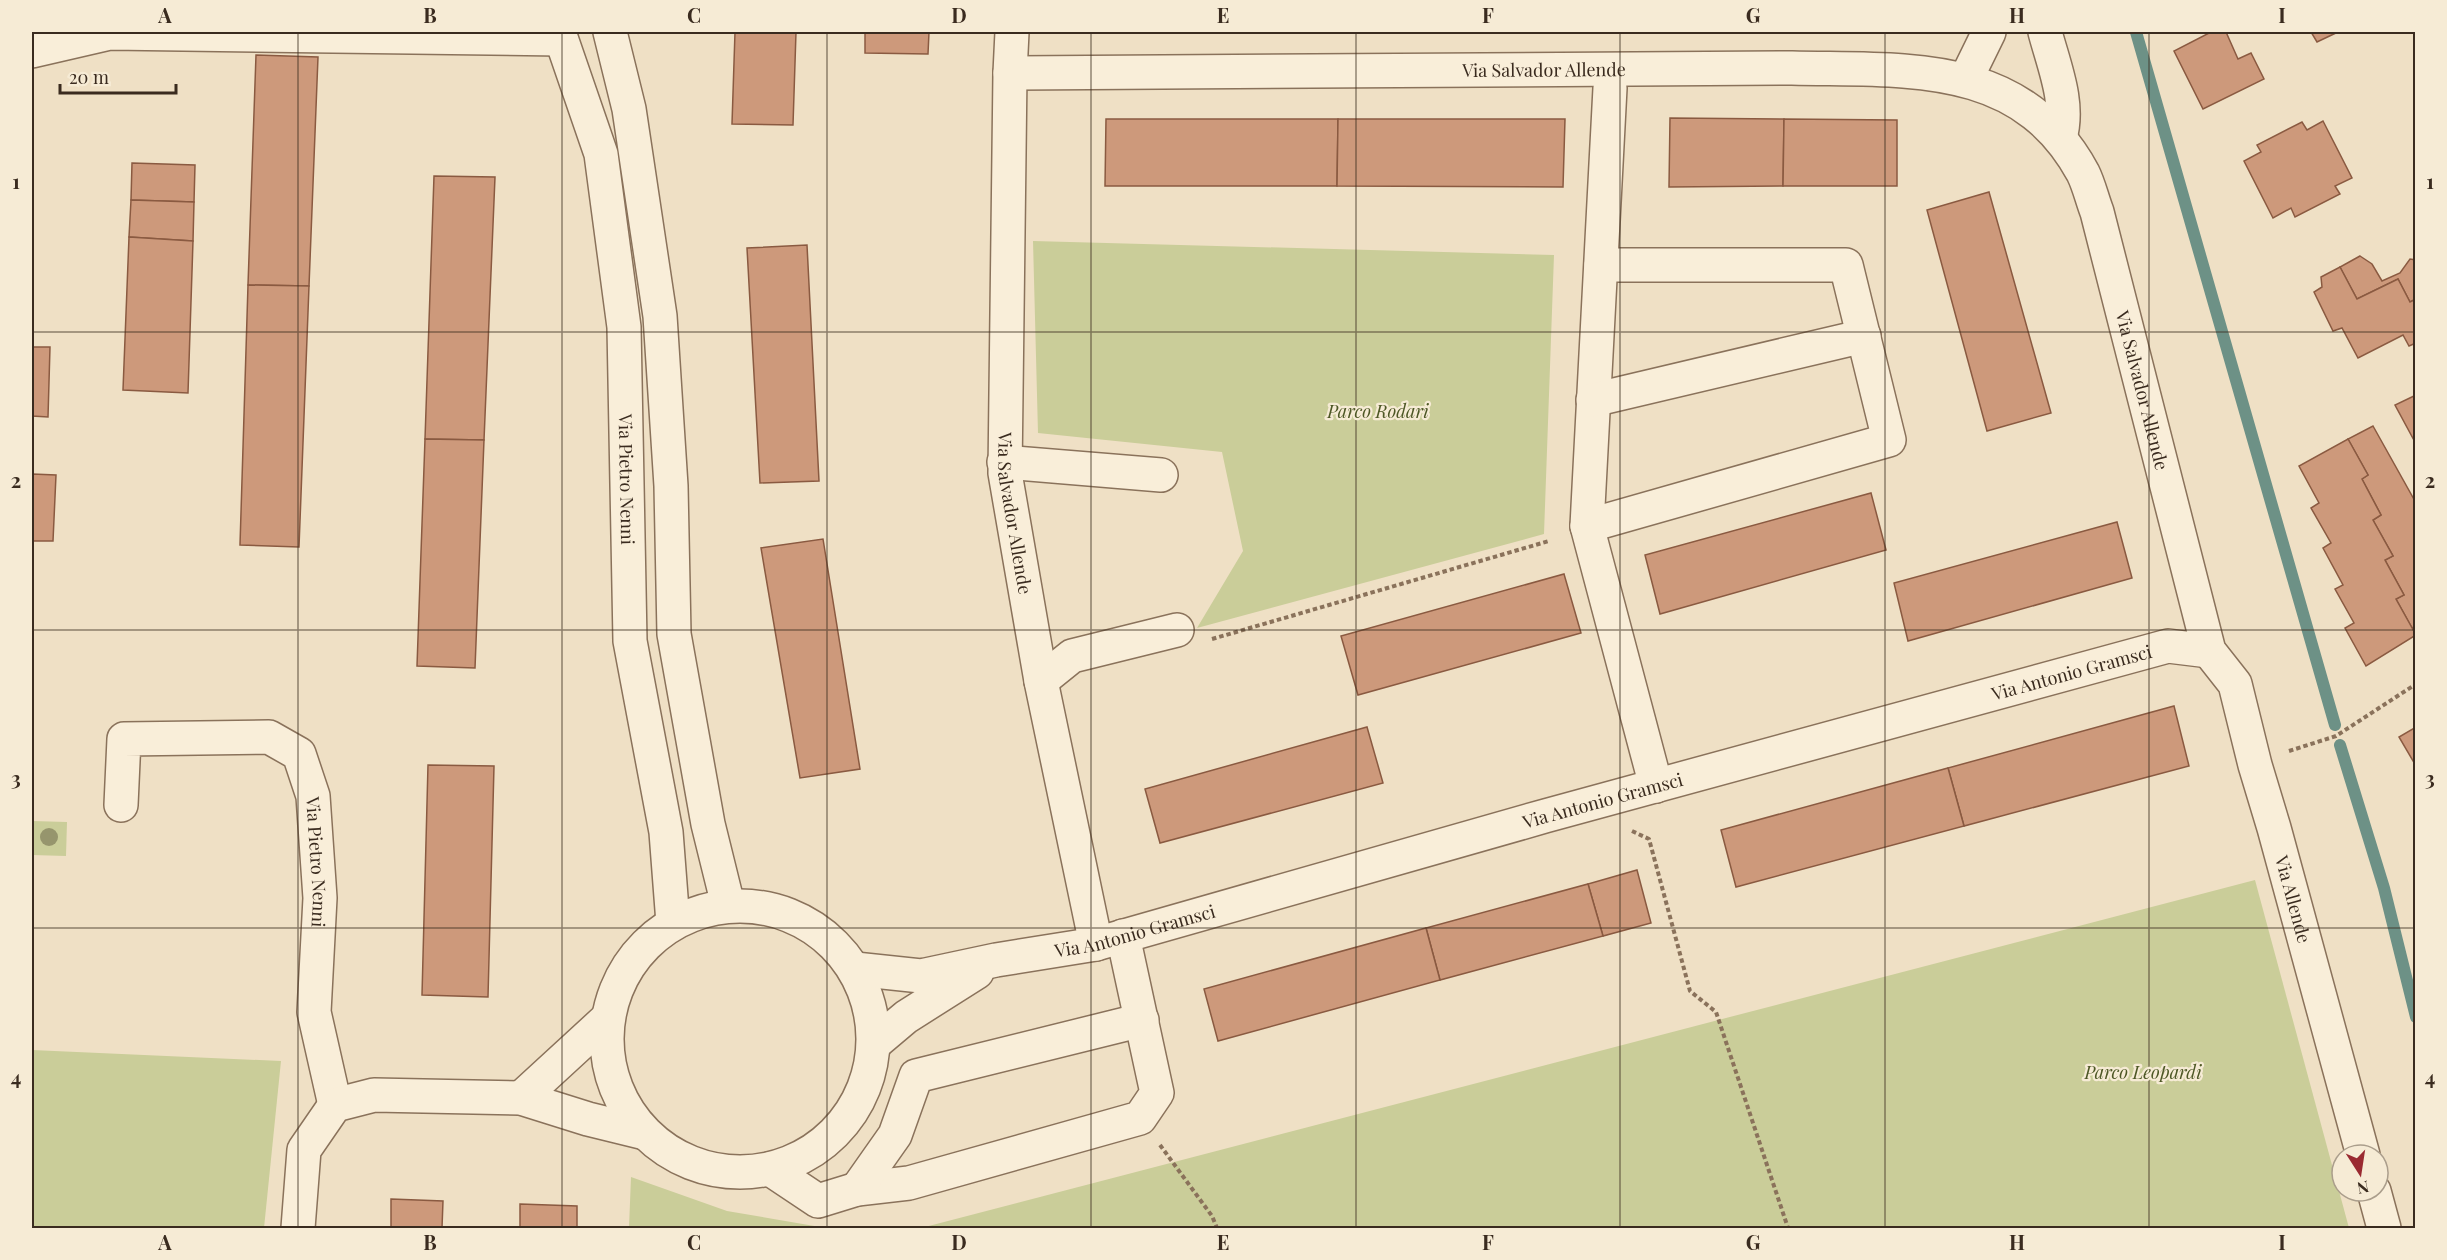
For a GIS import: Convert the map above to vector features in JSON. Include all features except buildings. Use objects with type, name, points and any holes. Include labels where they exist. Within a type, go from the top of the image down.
[{"type":"street","points":[[610,32],[629,109],[660,316],[671,486],[674,634],[708,824],[728,905]]},
{"type":"street","name":"Via Salvador Allende","points":[[1012,32],[1004,462],[1041,681],[1109,940],[1142,1020],[1157,1093],[1140,1118]]},
{"type":"street","points":[[1966,79],[1989,32]]},
{"type":"street","points":[[2045,32],[2064,108],[2064,123],[2060,138]]},
{"type":"street","name":"Via Pietro Nenni","points":[[32,51],[110,33],[560,35],[602,154],[624,327],[630,640],[666,831],[672,923]]},
{"type":"street","name":"Via Salvador Allende","points":[[1010,73],[1792,68],[1919,72],[1966,79],[2025,105],[2060,138],[2083,174],[2097,212],[2209,651]]},
{"type":"street","points":[[1610,88],[1587,526],[1656,786]]},
{"type":"street","points":[[1587,526],[1889,440],[1846,265],[1602,265]]},
{"type":"street","points":[[1593,400],[1864,336]]},
{"type":"street","points":[[1004,462],[1161,475]]},
{"type":"street","points":[[1041,681],[1072,656],[1177,630]]},
{"type":"street","name":"Via Antonio Gramsci","points":[[855,969],[921,976],[1109,940],[1621,795],[2168,646],[2209,651]]},
{"type":"street","name":"Via Allende","points":[[2209,651],[2235,684],[2255,765],[2360,1143]]},
{"type":"street","name":"Via Pietro Nenni","points":[[121,805],[124,739],[269,737],[299,754],[313,796],[320,898],[314,1012],[335,1105]]},
{"type":"street","points":[[728,905],[766,907],[801,919],[831,940],[855,969],[870,1005],[874,1044],[866,1082],[859,1100],[843,1124],[823,1144],[798,1159],[770,1169],[732,1172],[695,1165],[661,1147],[645,1133],[625,1108],[612,1078],[606,1041],[608,1018],[614,994],[637,954],[653,937],[672,923],[700,911],[728,905]]},
{"type":"street","name":"Via Antonio Gramsci","points":[[874,1044],[906,1017],[996,960]]},
{"type":"street","points":[[521,1098],[608,1018]]},
{"type":"street","points":[[857,1189],[895,1135],[916,1077],[1142,1020]]},
{"type":"street","points":[[298,1228],[304,1150],[335,1105],[374,1095],[521,1098],[588,1119],[645,1133]]},
{"type":"street","points":[[770,1169],[818,1201],[857,1189],[909,1183],[1140,1118]]},
{"type":"street","points":[[2377,1203],[2384,1228]]},
{"type":"path","points":[[1177,630],[1192,645],[1549,541]]},
{"type":"path","points":[[2255,765],[2336,736],[2415,684]]},
{"type":"path","points":[[1621,795],[1630,830],[1649,839],[1690,990],[1716,1012],[1788,1228]]},
{"type":"path","points":[[1140,1118],[1212,1216],[1216,1228]]},
{"type":"green space","name":"Parco Rodari","points":[[1033,241],[1554,255],[1544,534],[1197,628],[1243,551],[1222,452],[1038,433]]},
{"type":"green space","points":[[32,821],[67,822],[66,856],[32,855]]},
{"type":"green space","name":"Parco Leopardi","points":[[2255,880],[2330,1158],[2330,1203],[2342,1203],[2349,1228],[921,1228]]},
{"type":"green space","points":[[32,1050],[281,1061],[264,1228],[32,1228]]},
{"type":"green space","points":[[631,1177],[727,1211],[826,1228],[629,1228]]},
{"type":"waterway","points":[[2136,32],[2335,725]]},
{"type":"waterway","points":[[2340,745],[2384,888],[2416,1017]]}]
